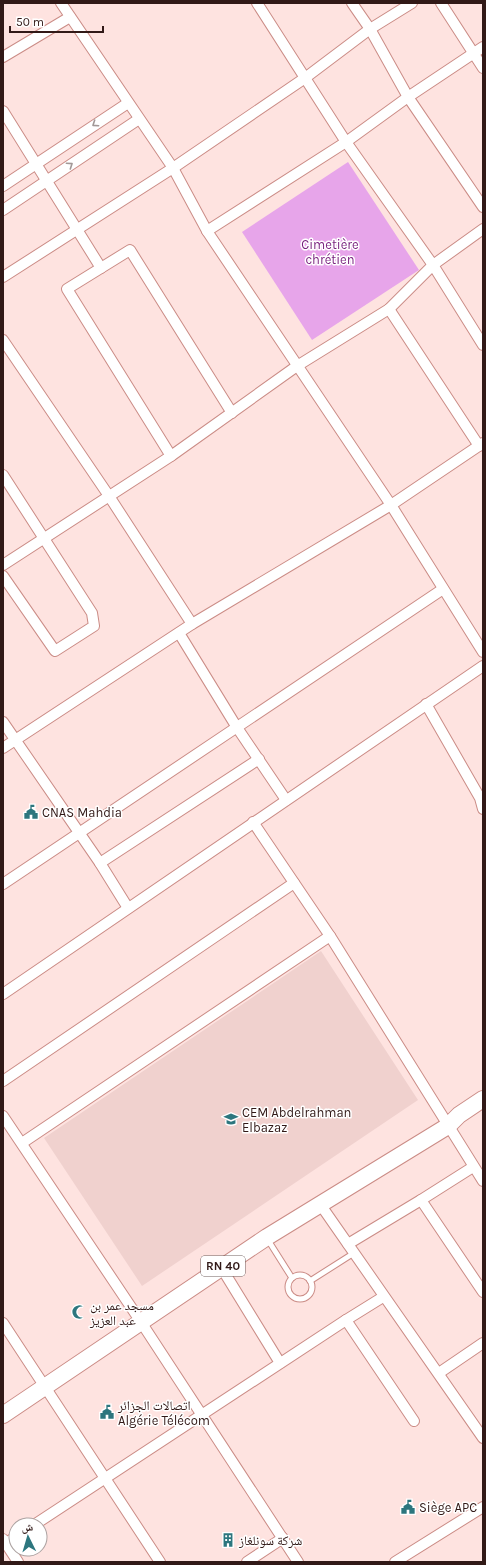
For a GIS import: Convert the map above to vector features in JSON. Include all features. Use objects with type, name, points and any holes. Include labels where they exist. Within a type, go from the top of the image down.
[{"type":"main road","name":"RN 40","points":[[3,1415],[266,1237],[448,1126],[459,1115],[483,1099]]},
{"type":"main road","name":"RN 40","points":[[448,1126],[461,1123],[483,1109]]},
{"type":"street","points":[[61,3],[173,168],[207,231],[391,505],[483,652]]},
{"type":"street","points":[[257,3],[346,142],[433,265],[483,345]]},
{"type":"street","points":[[352,3],[370,29],[408,97],[483,207]]},
{"type":"street","points":[[3,276],[173,168],[305,78],[370,29],[412,3]]},
{"type":"street","points":[[441,3],[483,68]]},
{"type":"street","points":[[3,57],[70,17]]},
{"type":"street","points":[[207,231],[346,142],[408,97],[483,48]]},
{"type":"street","points":[[3,186],[128,103]]},
{"type":"street","points":[[3,111],[101,268]]},
{"type":"street","points":[[3,210],[139,118]]},
{"type":"street","points":[[3,565],[171,456],[297,366],[389,309],[433,265],[483,229]]},
{"type":"street","points":[[171,456],[67,289],[130,250],[232,413]]},
{"type":"street","points":[[3,748],[192,624],[391,505],[481,445],[389,309]]},
{"type":"street","points":[[3,340],[109,496],[192,624]]},
{"type":"street","points":[[3,475],[92,613],[94,626],[55,651],[3,576]]},
{"type":"street","points":[[3,884],[79,834],[236,726],[443,589]]},
{"type":"street","points":[[179,633],[236,726],[286,800]]},
{"type":"street","points":[[3,994],[483,666]]},
{"type":"street","points":[[426,704],[480,798],[483,809]]},
{"type":"street","points":[[3,722],[100,863],[128,908]]},
{"type":"street","points":[[100,863],[259,759]]},
{"type":"street","points":[[253,822],[330,936],[483,1181]]},
{"type":"street","points":[[3,1082],[294,883]]},
{"type":"street","points":[[22,1144],[330,936]]},
{"type":"street","points":[[3,1116],[202,1414],[298,1562]]},
{"type":"street","points":[[348,1244],[421,1200],[473,1166]]},
{"type":"street","points":[[421,1200],[483,1292]]},
{"type":"street","points":[[320,1204],[483,1438]]},
{"type":"street","points":[[221,1267],[280,1363]]},
{"type":"street","points":[[46,1517],[383,1296]]},
{"type":"street","points":[[346,1320],[414,1421]]},
{"type":"street","points":[[3,1323],[160,1562]]},
{"type":"street","points":[[439,1373],[483,1343]]},
{"type":"street","points":[[395,1562],[483,1507]]},
{"type":"street","points":[[246,1562],[283,1538]]},
{"type":"street","points":[[4,1541],[18,1562]]},
{"type":"lane","points":[[266,1237],[292,1278]]},
{"type":"lane","points":[[310,1281],[354,1253]]},
{"type":"lane","points":[[304,1275],[310,1281],[312,1284],[310,1292],[305,1297],[293,1297],[288,1291],[288,1283],[292,1278],[304,1275]]},
{"type":"shaded area","name":"CEM Abdelrahman Elbazaz","points":[[321,951],[418,1100],[142,1286],[44,1138]]},
{"type":"green space","name":"Cimetière chrétien","points":[[348,162],[419,270],[312,340],[242,232]]},
{"type":"place","name":"CNAS Mahdia","points":[[31,812]]},
{"type":"place","name":"CEM Abdelrahman Elbazaz","points":[[231,1119]]},
{"type":"place","name":"مسجد عمر بن عبد العزيز","points":[[79,1312]]},
{"type":"place","name":"اتصالات الجزائر Algérie Télécom","points":[[107,1412]]},
{"type":"place","name":"Siège APC","points":[[408,1507]]},
{"type":"place","name":"شركة سونلغاز","points":[[228,1540]]}]
